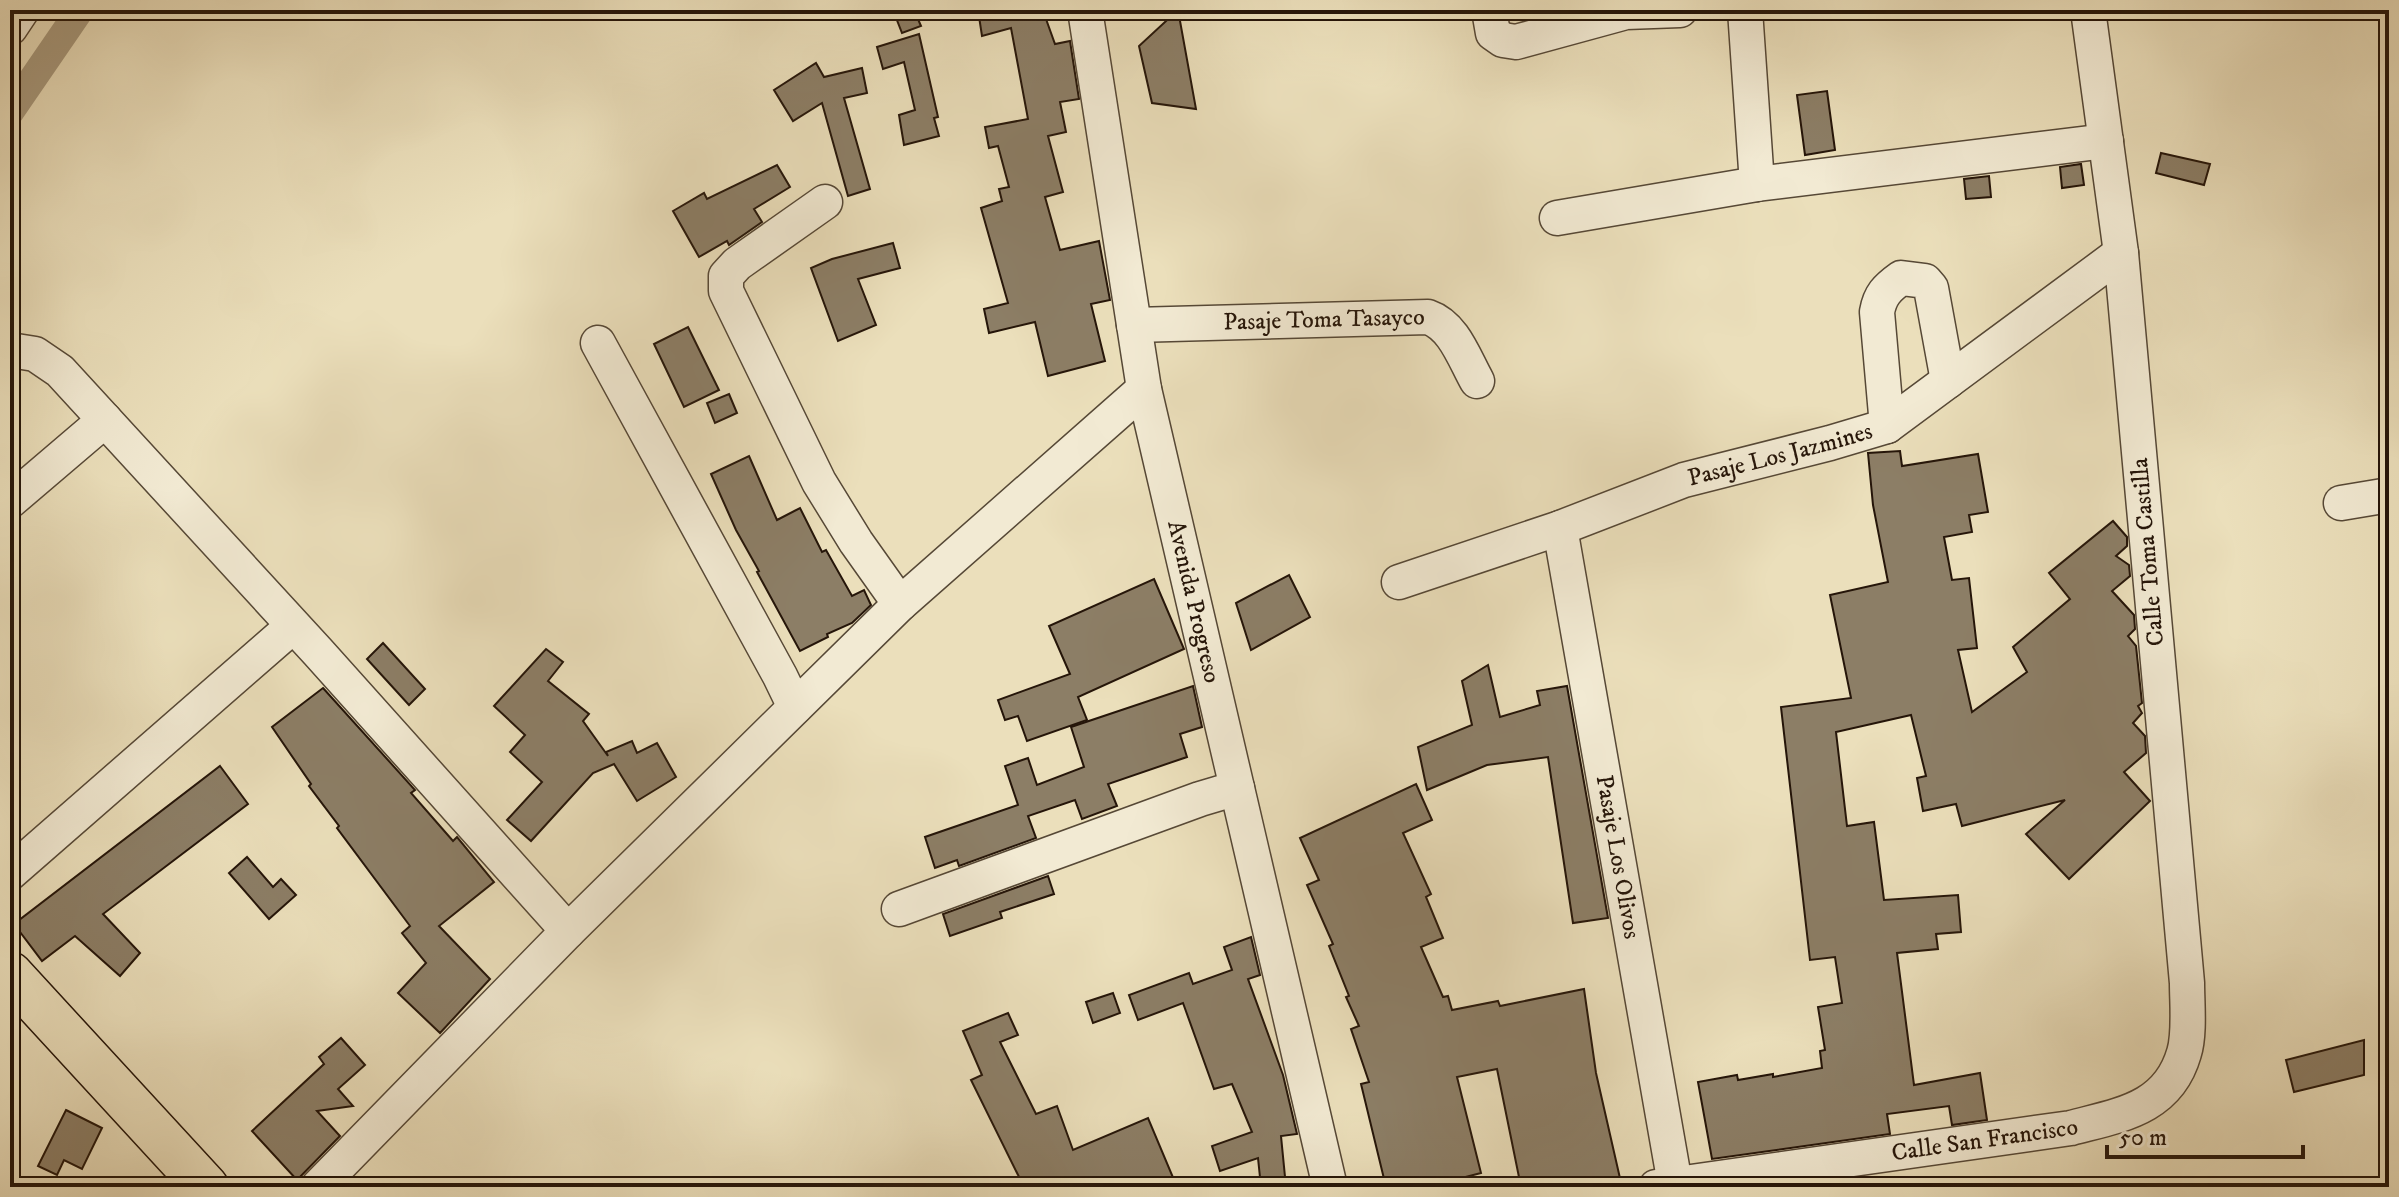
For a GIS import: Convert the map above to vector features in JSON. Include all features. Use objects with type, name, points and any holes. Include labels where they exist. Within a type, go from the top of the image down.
[{"type":"main road","points":[[10,974],[206,1187]]},
{"type":"street","points":[[10,28],[22,10]]},
{"type":"street","name":"Avenida Progreso","points":[[1085,10],[1144,389],[1330,1187]]},
{"type":"street","points":[[1489,14],[1493,33],[1503,40],[1516,42],[1626,12],[1680,10]]},
{"type":"street","points":[[1745,10],[1757,184]]},
{"type":"street","name":"Calle Toma Castilla","points":[[2088,10],[2121,253],[2187,983],[2185,1052],[2165,1091]]},
{"type":"street","points":[[1557,218],[1757,184],[2106,141]]},
{"type":"street","points":[[825,202],[737,264],[726,276],[726,291],[819,482],[900,604]]},
{"type":"street","name":"Pasaje Los Jazmines","points":[[1399,582],[1560,528],[1684,480],[1887,426],[2121,253]]},
{"type":"street","points":[[1887,426],[1877,312],[1885,289],[1901,278],[1925,281],[1931,288],[1948,381]]},
{"type":"street","name":"Pasaje Toma Tasayco","points":[[1134,325],[1428,317],[1441,321],[1451,334],[1477,381]]},
{"type":"street","points":[[598,343],[795,707]]},
{"type":"street","points":[[10,350],[35,354],[60,371],[568,931]]},
{"type":"street","points":[[318,1187],[568,931],[900,604],[1144,389]]},
{"type":"street","points":[[10,501],[105,420]]},
{"type":"street","points":[[2341,503],[2389,495]]},
{"type":"street","name":"Pasaje Los Olivos","points":[[1560,528],[1665,1186]]},
{"type":"street","points":[[10,873],[293,626]]},
{"type":"street","points":[[899,909],[1237,788]]},
{"type":"street","name":"Calle San Francisco","points":[[1665,1186],[2071,1128],[2134,1112],[2165,1091]]},
{"type":"building","points":[[893,10],[914,10],[921,26],[902,33]]},
{"type":"building","points":[[978,10],[1053,10],[1054,17],[1046,19],[1055,44],[1070,41],[1079,99],[1060,102],[1066,132],[1048,136],[1063,192],[1045,197],[1060,250],[1099,241],[1110,300],[1091,304],[1105,361],[1048,376],[1035,322],[989,333],[984,309],[1008,303],[981,208],[1002,201],[999,189],[1009,187],[998,146],[989,148],[985,127],[1028,119],[1011,28],[982,36]]},
{"type":"building","points":[[1178,10],[1196,109],[1152,103],[1139,46]]},
{"type":"building","points":[[919,34],[938,117],[934,118],[939,136],[904,145],[899,115],[915,110],[904,62],[883,69],[877,47]]},
{"type":"building","points":[[816,63],[824,77],[862,68],[867,93],[844,98],[870,189],[848,196],[822,103],[793,121],[774,90]]},
{"type":"building","points":[[1827,91],[1835,150],[1805,155],[1797,95]]},
{"type":"building","points":[[2161,153],[2210,164],[2204,185],[2156,173]]},
{"type":"building","points":[[2081,164],[2084,185],[2062,188],[2060,167]]},
{"type":"building","points":[[777,165],[790,187],[754,209],[762,222],[729,245],[727,241],[699,257],[673,211],[704,193],[707,199]]},
{"type":"building","points":[[1989,176],[1991,197],[1966,199],[1964,179]]},
{"type":"building","points":[[893,243],[900,268],[858,279],[876,325],[838,341],[811,268],[832,259]]},
{"type":"building","points":[[688,327],[719,390],[684,407],[654,344]]},
{"type":"building","points":[[729,394],[737,413],[715,423],[707,403]]},
{"type":"building","points":[[1900,451],[1902,466],[1978,454],[1988,512],[1969,515],[1972,532],[1944,537],[1952,580],[1969,578],[1977,648],[1958,650],[1972,712],[2027,672],[2013,647],[2070,599],[2049,573],[2113,521],[2127,537],[2127,546],[2116,556],[2129,565],[2130,576],[2112,591],[2134,615],[2135,629],[2128,636],[2136,646],[2142,703],[2138,706],[2142,713],[2133,723],[2145,736],[2146,753],[2124,772],[2150,801],[2069,879],[2026,834],[2065,800],[1962,826],[1956,804],[1923,811],[1917,778],[1926,776],[1911,715],[1836,732],[1847,826],[1874,822],[1884,900],[1958,895],[1961,932],[1936,934],[1938,949],[1897,953],[1914,1085],[1980,1073],[1987,1120],[1952,1125],[1949,1106],[1887,1114],[1890,1134],[1712,1159],[1698,1082],[1737,1075],[1738,1080],[1773,1074],[1773,1077],[1822,1068],[1820,1051],[1825,1050],[1818,1007],[1842,1003],[1835,957],[1810,960],[1781,707],[1851,698],[1830,595],[1888,582],[1873,505],[1868,453]]},
{"type":"building","points":[[749,456],[777,520],[800,508],[822,552],[826,550],[852,596],[864,590],[871,605],[852,623],[800,651],[757,572],[711,474]]},
{"type":"building","points":[[1289,575],[1310,617],[1251,650],[1236,603]]},
{"type":"building","points":[[1154,579],[1184,649],[1078,697],[1087,720],[1027,741],[1018,716],[1005,720],[998,700],[1070,674],[1049,626]]},
{"type":"building","points":[[383,643],[425,689],[409,705],[367,659]]},
{"type":"building","points":[[546,649],[563,662],[548,681],[589,714],[583,721],[608,756],[606,752],[632,741],[637,753],[657,743],[676,777],[637,801],[614,764],[593,773],[531,841],[507,820],[542,782],[510,752],[525,735],[494,706]]},
{"type":"building","points":[[1488,665],[1500,717],[1540,705],[1537,691],[1567,686],[1608,918],[1573,923],[1548,757],[1487,765],[1427,790],[1418,747],[1472,725],[1462,681]]},
{"type":"building","points":[[1193,686],[1202,727],[1180,734],[1187,757],[1108,784],[1117,806],[1082,819],[1075,800],[1028,816],[1036,838],[959,866],[957,860],[935,868],[925,837],[1018,805],[1005,766],[1028,758],[1037,785],[1084,767],[1071,727]]},
{"type":"building","points":[[323,688],[415,790],[411,793],[453,841],[457,837],[494,882],[439,926],[490,979],[440,1033],[398,993],[426,963],[402,933],[410,926],[337,828],[339,826],[309,786],[311,784],[272,727]]},
{"type":"building","points":[[220,766],[248,804],[103,914],[140,953],[120,976],[75,936],[42,961],[14,924]]},
{"type":"building","points":[[1416,784],[1432,820],[1403,833],[1431,894],[1426,897],[1443,938],[1421,947],[1443,997],[1448,996],[1452,1010],[1498,1001],[1500,1006],[1584,989],[1596,1073],[1622,1187],[1521,1187],[1497,1069],[1457,1077],[1481,1173],[1427,1187],[1386,1187],[1361,1084],[1369,1082],[1351,1029],[1359,1026],[1329,946],[1333,944],[1307,885],[1319,880],[1300,838]]},
{"type":"building","points":[[247,857],[273,887],[281,879],[296,895],[269,919],[229,873]]},
{"type":"building","points":[[1048,876],[1054,894],[1000,912],[1002,918],[950,936],[943,914]]},
{"type":"building","points":[[1251,937],[1260,975],[1248,979],[1283,1075],[1297,1134],[1281,1136],[1286,1187],[1261,1187],[1258,1158],[1220,1171],[1212,1146],[1252,1132],[1232,1084],[1214,1089],[1183,1003],[1138,1020],[1129,995],[1189,973],[1193,984],[1232,970],[1224,947]]},
{"type":"building","points":[[1113,993],[1120,1013],[1093,1023],[1086,1002]]},
{"type":"building","points":[[1008,1013],[1018,1035],[1000,1042],[1036,1114],[1057,1106],[1073,1150],[1148,1118],[1177,1187],[1024,1187],[971,1080],[982,1075],[963,1031]]},
{"type":"building","points":[[341,1038],[365,1065],[338,1089],[353,1106],[317,1111],[340,1136],[297,1180],[252,1131],[324,1064],[319,1057]]},
{"type":"building","points":[[2364,1040],[2364,1075],[2294,1092],[2286,1060]]},
{"type":"building","points":[[66,1110],[102,1128],[82,1169],[64,1160],[57,1175],[38,1166]]},
{"type":"waterway","points":[[10,112],[80,10]]}]
